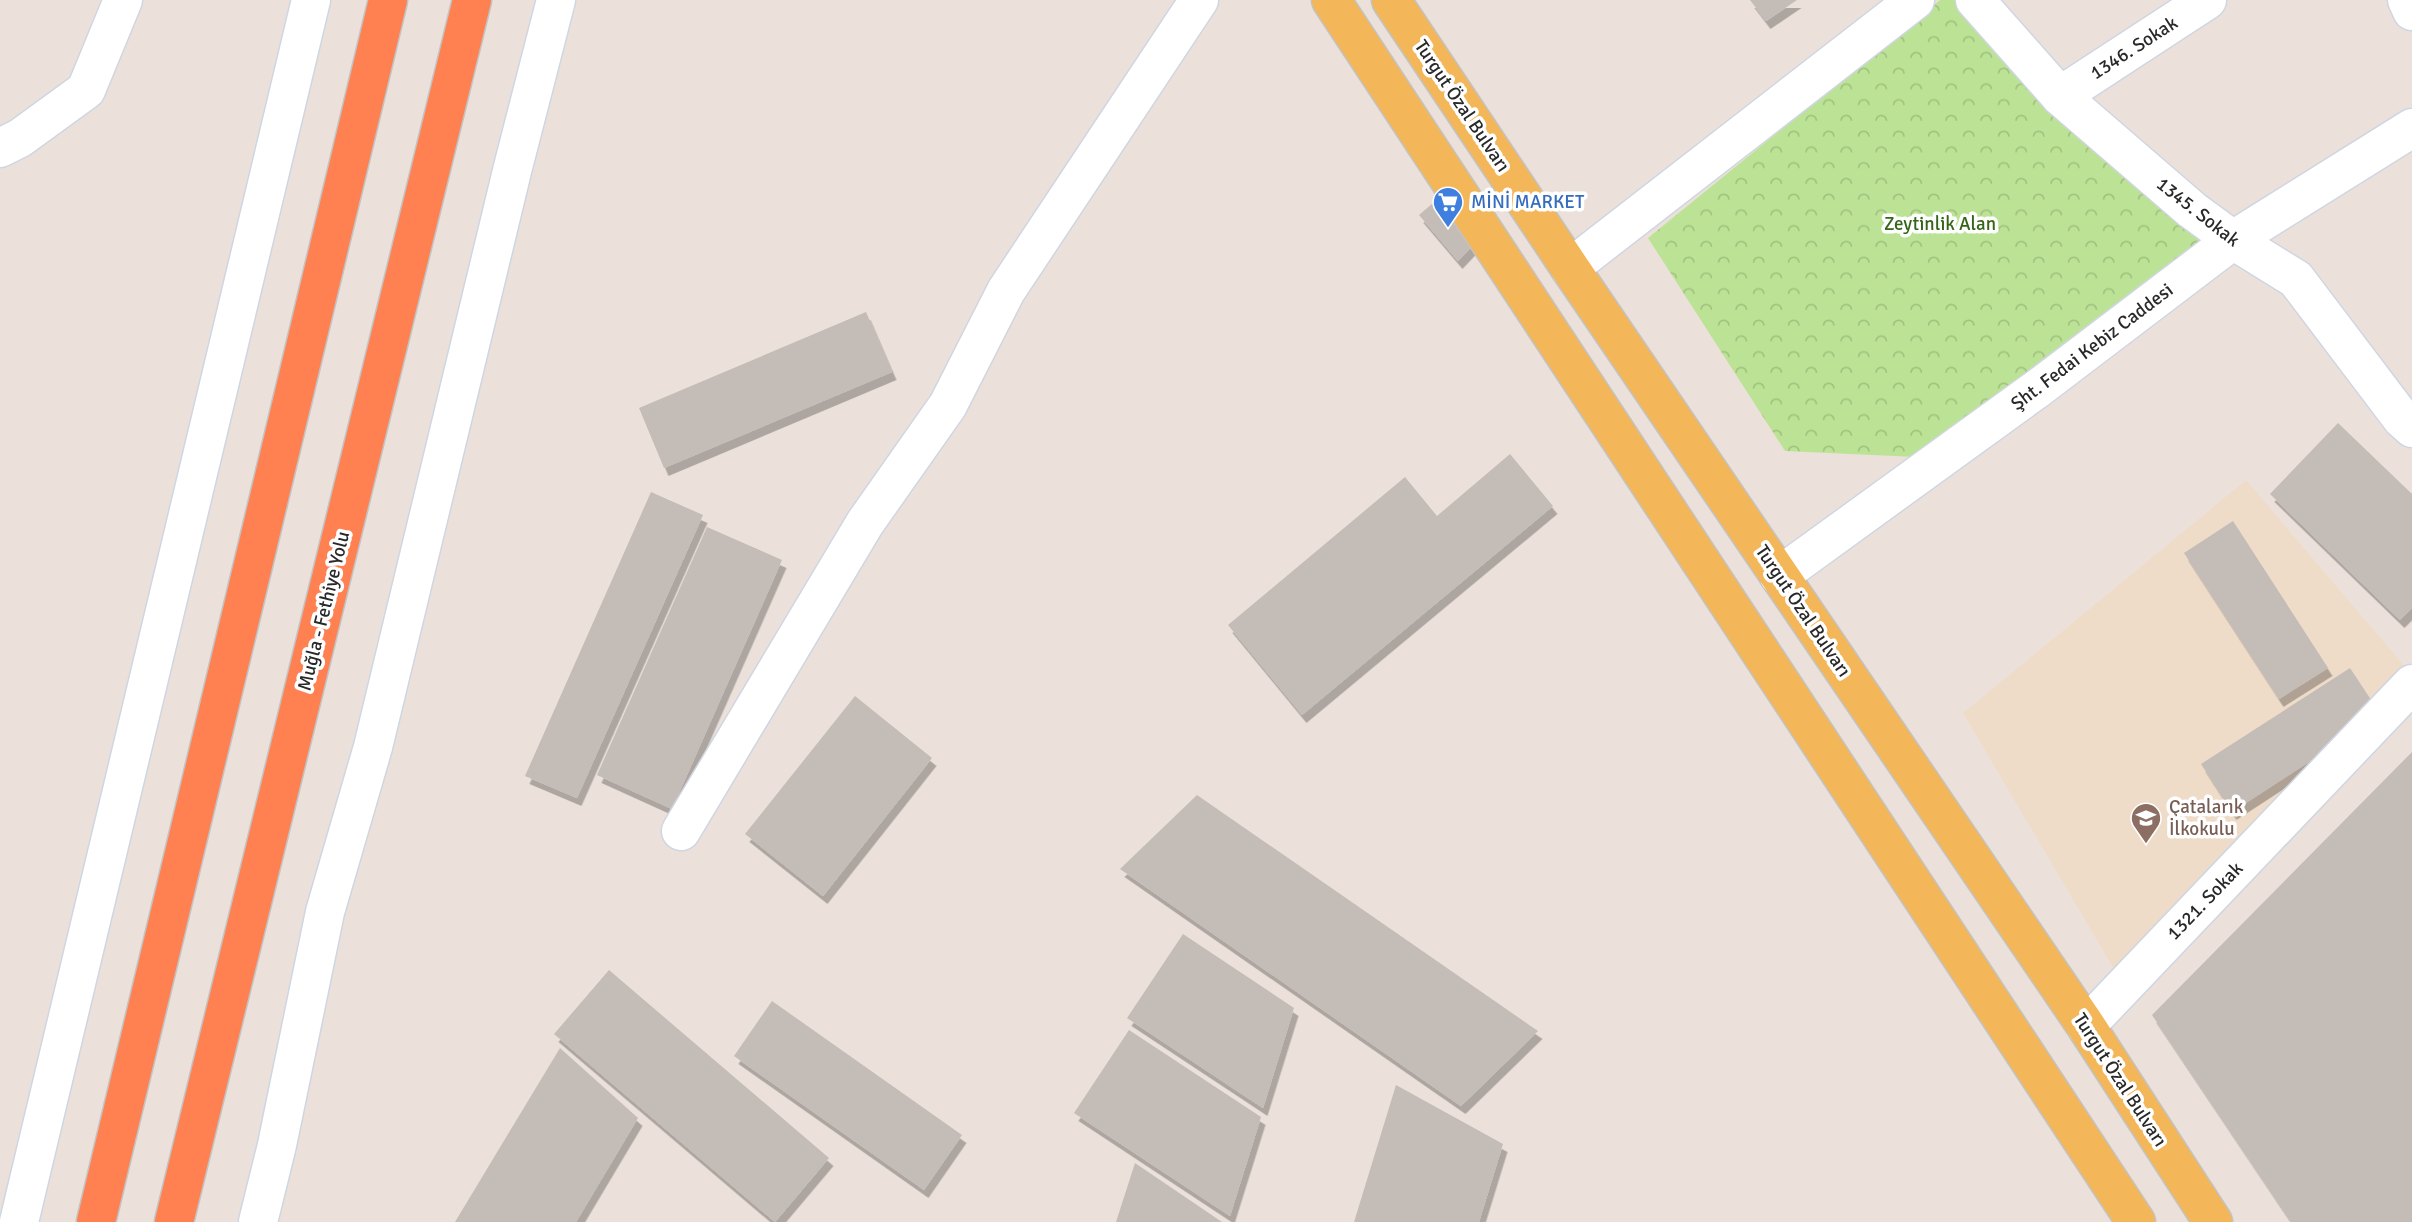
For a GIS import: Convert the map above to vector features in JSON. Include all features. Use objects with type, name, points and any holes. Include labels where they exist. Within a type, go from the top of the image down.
[{"type":"highway","points":[[96,1222],[388,0]]},
{"type":"highway","name":"Muğla - Fethiye Yolu","points":[[174,1222],[472,0]]},
{"type":"main road","points":[[1331,0],[2136,1222]]},
{"type":"main road","name":"Turgut Özal Bulvarı","points":[[1391,0],[1570,268],[2086,1026],[2213,1222]]},
{"type":"street","points":[[0,148],[20,138],[86,90],[123,0]]},
{"type":"street","points":[[19,1222],[311,0]]},
{"type":"street","points":[[258,1222],[277,1145],[325,912],[373,747],[556,0]]},
{"type":"street","points":[[681,831],[865,523],[947,405],[1006,291],[1199,0]]},
{"type":"street","points":[[1570,268],[1915,0]]},
{"type":"street","name":"1345. Sokak","points":[[1975,0],[2060,96],[2192,210],[2233,240],[2296,279],[2402,419],[2412,428]]},
{"type":"street","name":"1346. Sokak","points":[[2060,96],[2207,0]]},
{"type":"street","points":[[2407,0],[2412,11]]},
{"type":"street","name":"Şht. Fedai Kebiz Caddesi","points":[[1779,576],[2037,389],[2233,240],[2412,128]]},
{"type":"street","name":"1321. Sokak","points":[[2086,1026],[2412,684]]},
{"type":"shaded area","name":"Çatalarık İlkokulu","points":[[2246,480],[2412,675],[2118,976],[1963,713]]},
{"type":"green space","name":"Zeytinlik Alan","points":[[1940,0],[1958,0],[2205,241],[1916,457],[1785,451],[1648,238]]},
{"type":"building","points":[[1750,0],[1797,0],[1766,21]]},
{"type":"building","name":"MİNİ MARKET","points":[[1440,197],[1475,243],[1458,261],[1419,215]]},
{"type":"building","points":[[866,312],[892,372],[664,468],[639,408]]},
{"type":"building","points":[[2338,423],[2412,494],[2412,608],[2400,620],[2270,494]]},
{"type":"building","points":[[1510,454],[1553,506],[1302,715],[1228,625],[1405,477],[1437,516]]},
{"type":"building","points":[[651,492],[703,515],[577,798],[525,776]]},
{"type":"building","points":[[2233,521],[2328,668],[2279,699],[2184,553]]},
{"type":"building","points":[[707,527],[782,560],[672,809],[597,775]]},
{"type":"building","points":[[2350,668],[2381,715],[2232,812],[2201,764]]},
{"type":"building","points":[[855,696],[932,758],[823,896],[745,834]]},
{"type":"building","points":[[2412,752],[2412,1222],[2291,1222],[2152,1015]]},
{"type":"building","points":[[1197,795],[1538,1031],[1461,1106],[1120,869]]},
{"type":"building","points":[[1183,934],[1294,1008],[1263,1108],[1127,1018]]},
{"type":"building","points":[[609,970],[829,1158],[775,1222],[554,1034]]},
{"type":"building","points":[[772,1001],[962,1135],[924,1190],[734,1056]]},
{"type":"building","points":[[1129,1030],[1261,1117],[1230,1216],[1074,1113]]},
{"type":"building","points":[[560,1048],[638,1118],[576,1222],[455,1222]]},
{"type":"building","points":[[1396,1085],[1503,1144],[1479,1222],[1354,1222]]},
{"type":"building","points":[[1135,1163],[1222,1222],[1116,1222]]},
{"type":"place","name":"MİNİ MARKET","points":[[1448,229]]},
{"type":"place","name":"Çatalarık İlkokulu","points":[[2146,845]]}]
